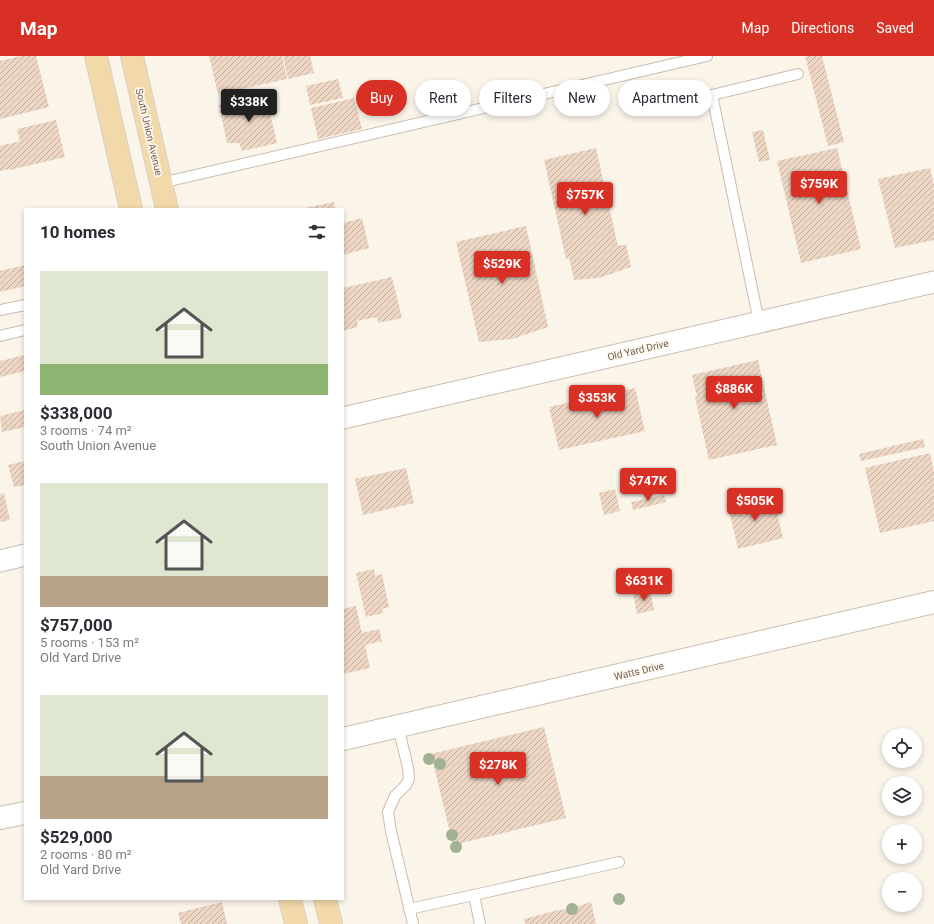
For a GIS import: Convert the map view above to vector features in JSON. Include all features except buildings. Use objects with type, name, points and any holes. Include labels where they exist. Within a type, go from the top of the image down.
[{"type":"main road","points":[[96,56],[131,208]]},
{"type":"main road","name":"South Union Avenue","points":[[130,58],[167,208]]},
{"type":"main road","points":[[290,900],[296,924]]},
{"type":"main road","points":[[325,900],[331,924]]},
{"type":"street","name":"Old Yard Drive","points":[[344,418],[934,282]]},
{"type":"street","points":[[0,561],[24,555]]},
{"type":"street","name":"Watts Drive","points":[[344,739],[934,602]]},
{"type":"street","points":[[0,818],[24,813]]},
{"type":"lane","points":[[161,183],[708,56]]},
{"type":"lane","points":[[759,322],[712,95],[798,74]]},
{"type":"lane","points":[[0,310],[24,305]]},
{"type":"lane","points":[[0,336],[24,330]]},
{"type":"lane","points":[[398,726],[408,768],[409,779],[406,785],[395,796],[388,812],[391,831],[413,924]]},
{"type":"lane","points":[[409,909],[619,862]]},
{"type":"lane","points":[[474,894],[480,924]]}]
